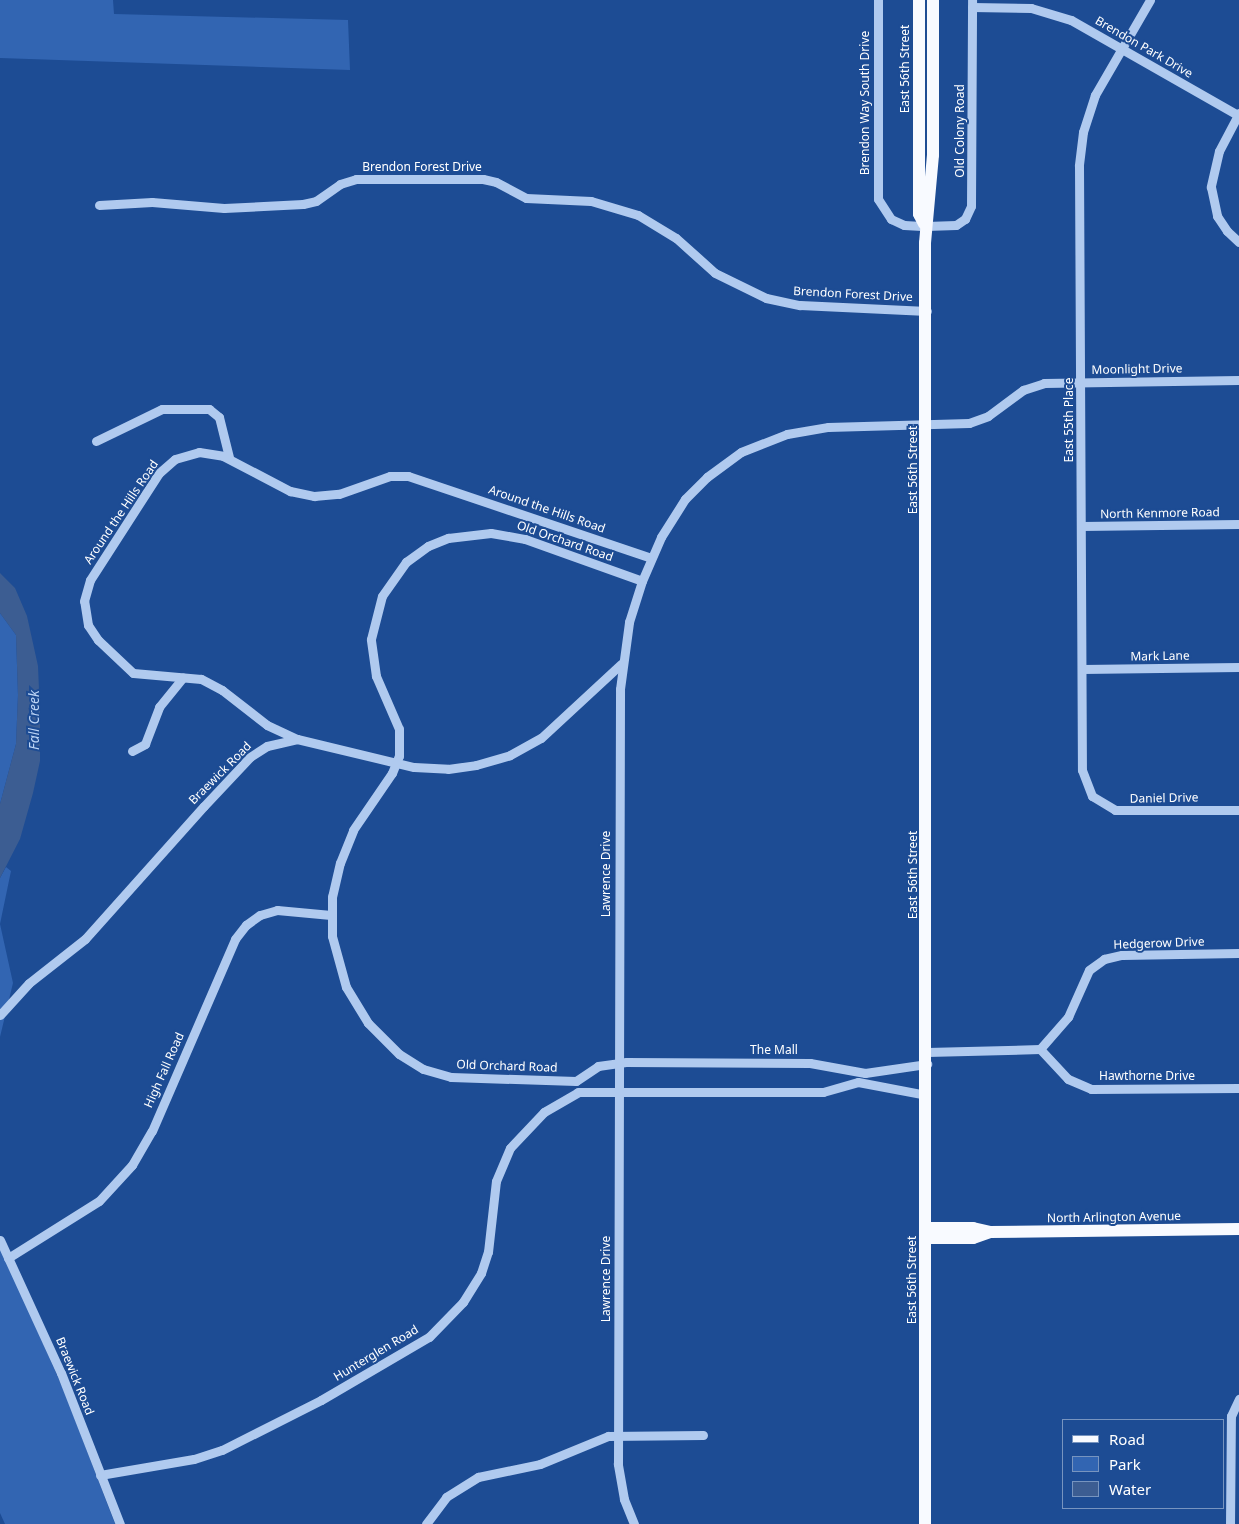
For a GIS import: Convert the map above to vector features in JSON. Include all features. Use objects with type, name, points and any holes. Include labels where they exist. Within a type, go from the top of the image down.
[{"type":"main road","name":"East 56th Street","points":[[919,0],[919,214],[926,226]]},
{"type":"main road","name":"East 56th Street","points":[[925,1524],[927,1058],[926,226],[933,155],[933,0]]},
{"type":"main road","name":"North Arlington Avenue","points":[[926,1233],[973,1228],[990,1232],[1239,1230]]},
{"type":"street","name":"Brendon Way South Drive","points":[[878,0],[877,196],[880,205]]},
{"type":"street","name":"East 55th Place","points":[[1094,798],[1086,786],[1082,770],[1081,146],[1095,95],[1150,0]]},
{"type":"street","name":"Old Colony Road","points":[[880,205],[888,217],[897,223],[926,226],[956,224],[965,219],[972,206],[972,3]]},
{"type":"street","name":"Brendon Park Drive","points":[[972,3],[1045,11],[1077,23],[1238,115]]},
{"type":"street","points":[[1238,115],[1219,151],[1211,191],[1222,226],[1239,242]]},
{"type":"street","name":"Brendon Forest Drive","points":[[100,205],[152,202],[224,208],[303,204],[316,201],[340,184],[356,179],[483,179],[496,182],[526,198],[591,201],[638,215],[676,238],[715,273],[763,298],[800,305],[927,310]]},
{"type":"street","name":"Moonlight Drive","points":[[926,426],[979,421],[1033,386],[1081,382],[1239,380]]},
{"type":"street","points":[[96,442],[162,409],[209,409],[219,417],[229,458]]},
{"type":"street","name":"Lawrence Drive","points":[[634,1524],[621,1486],[618,1436],[621,664],[642,580],[671,520],[692,492],[721,466],[754,446],[780,436],[818,428],[926,426]]},
{"type":"street","name":"Around the Hills Road","points":[[296,738],[261,721],[206,681],[183,677],[144,676],[129,670],[91,632],[84,615],[85,594],[98,566],[164,468],[192,453],[229,458],[280,486],[307,495],[335,494],[393,476],[411,477],[651,558]]},
{"type":"street","name":"North Kenmore Road","points":[[1082,526],[1239,524]]},
{"type":"street","name":"Old Orchard Road","points":[[576,1081],[451,1077],[426,1070],[407,1060],[380,1037],[354,1003],[336,960],[331,915],[335,880],[347,843],[362,815],[396,764],[400,749],[399,732],[374,669],[371,632],[382,596],[395,575],[416,554],[451,537],[497,534],[525,539],[642,580]]},
{"type":"street","points":[[296,738],[396,764],[456,768],[510,755],[556,727],[621,664]]},
{"type":"street","name":"Mark Lane","points":[[1082,669],[1239,667]]},
{"type":"street","points":[[132,751],[145,744],[159,707],[183,677]]},
{"type":"street","name":"Braewick Road","points":[[0,1015],[29,984],[86,939],[250,757],[268,746],[296,738]]},
{"type":"street","name":"Daniel Drive","points":[[1094,798],[1108,808],[1122,811],[1239,810]]},
{"type":"street","name":"High Fall Road","points":[[8,1258],[99,1201],[132,1165],[149,1138],[236,939],[246,925],[260,915],[277,910],[331,915]]},
{"type":"street","name":"Hedgerow Drive","points":[[1040,1049],[1068,1017],[1089,970],[1104,959],[1122,955],[1239,954]]},
{"type":"street","name":"The Mall","points":[[619,1092],[823,1092],[882,1071],[927,1058],[1040,1049]]},
{"type":"street","name":"Hawthorne Drive","points":[[1040,1049],[1068,1079],[1091,1089],[1239,1088]]},
{"type":"street","points":[[618,1063],[593,1069],[576,1081],[578,1092],[619,1092]]},
{"type":"street","name":"The Mall","points":[[618,1063],[810,1063],[926,1095]]},
{"type":"street","points":[[881,1084],[882,1071]]},
{"type":"street","name":"Hunterglen Road","points":[[100,1475],[194,1459],[222,1450],[321,1400],[429,1337],[463,1302],[480,1273],[488,1252],[496,1181],[510,1148],[544,1112],[578,1092]]},
{"type":"street","name":"Braewick Road","points":[[0,1240],[61,1373],[120,1524]]},
{"type":"street","points":[[1230,1524],[1231,1416],[1238,1400]]},
{"type":"street","points":[[426,1524],[446,1496],[476,1478],[540,1464],[604,1437],[703,1435]]},
{"type":"green space","points":[[0,0],[113,0],[114,14],[348,20],[350,70],[0,58]]},
{"type":"green space","points":[[0,613],[16,635],[18,695],[16,744],[0,804]]},
{"type":"green space","points":[[6,867],[11,871],[0,924],[0,878]]},
{"type":"green space","points":[[0,924],[13,983],[0,1037]]},
{"type":"green space","points":[[0,1246],[64,1391],[115,1524],[5,1524],[0,1513]]},
{"type":"water","name":"Fall Creek","points":[[0,573],[15,588],[27,616],[38,666],[40,761],[20,839],[0,878],[0,804],[16,744],[18,695],[16,635],[0,613]]}]
